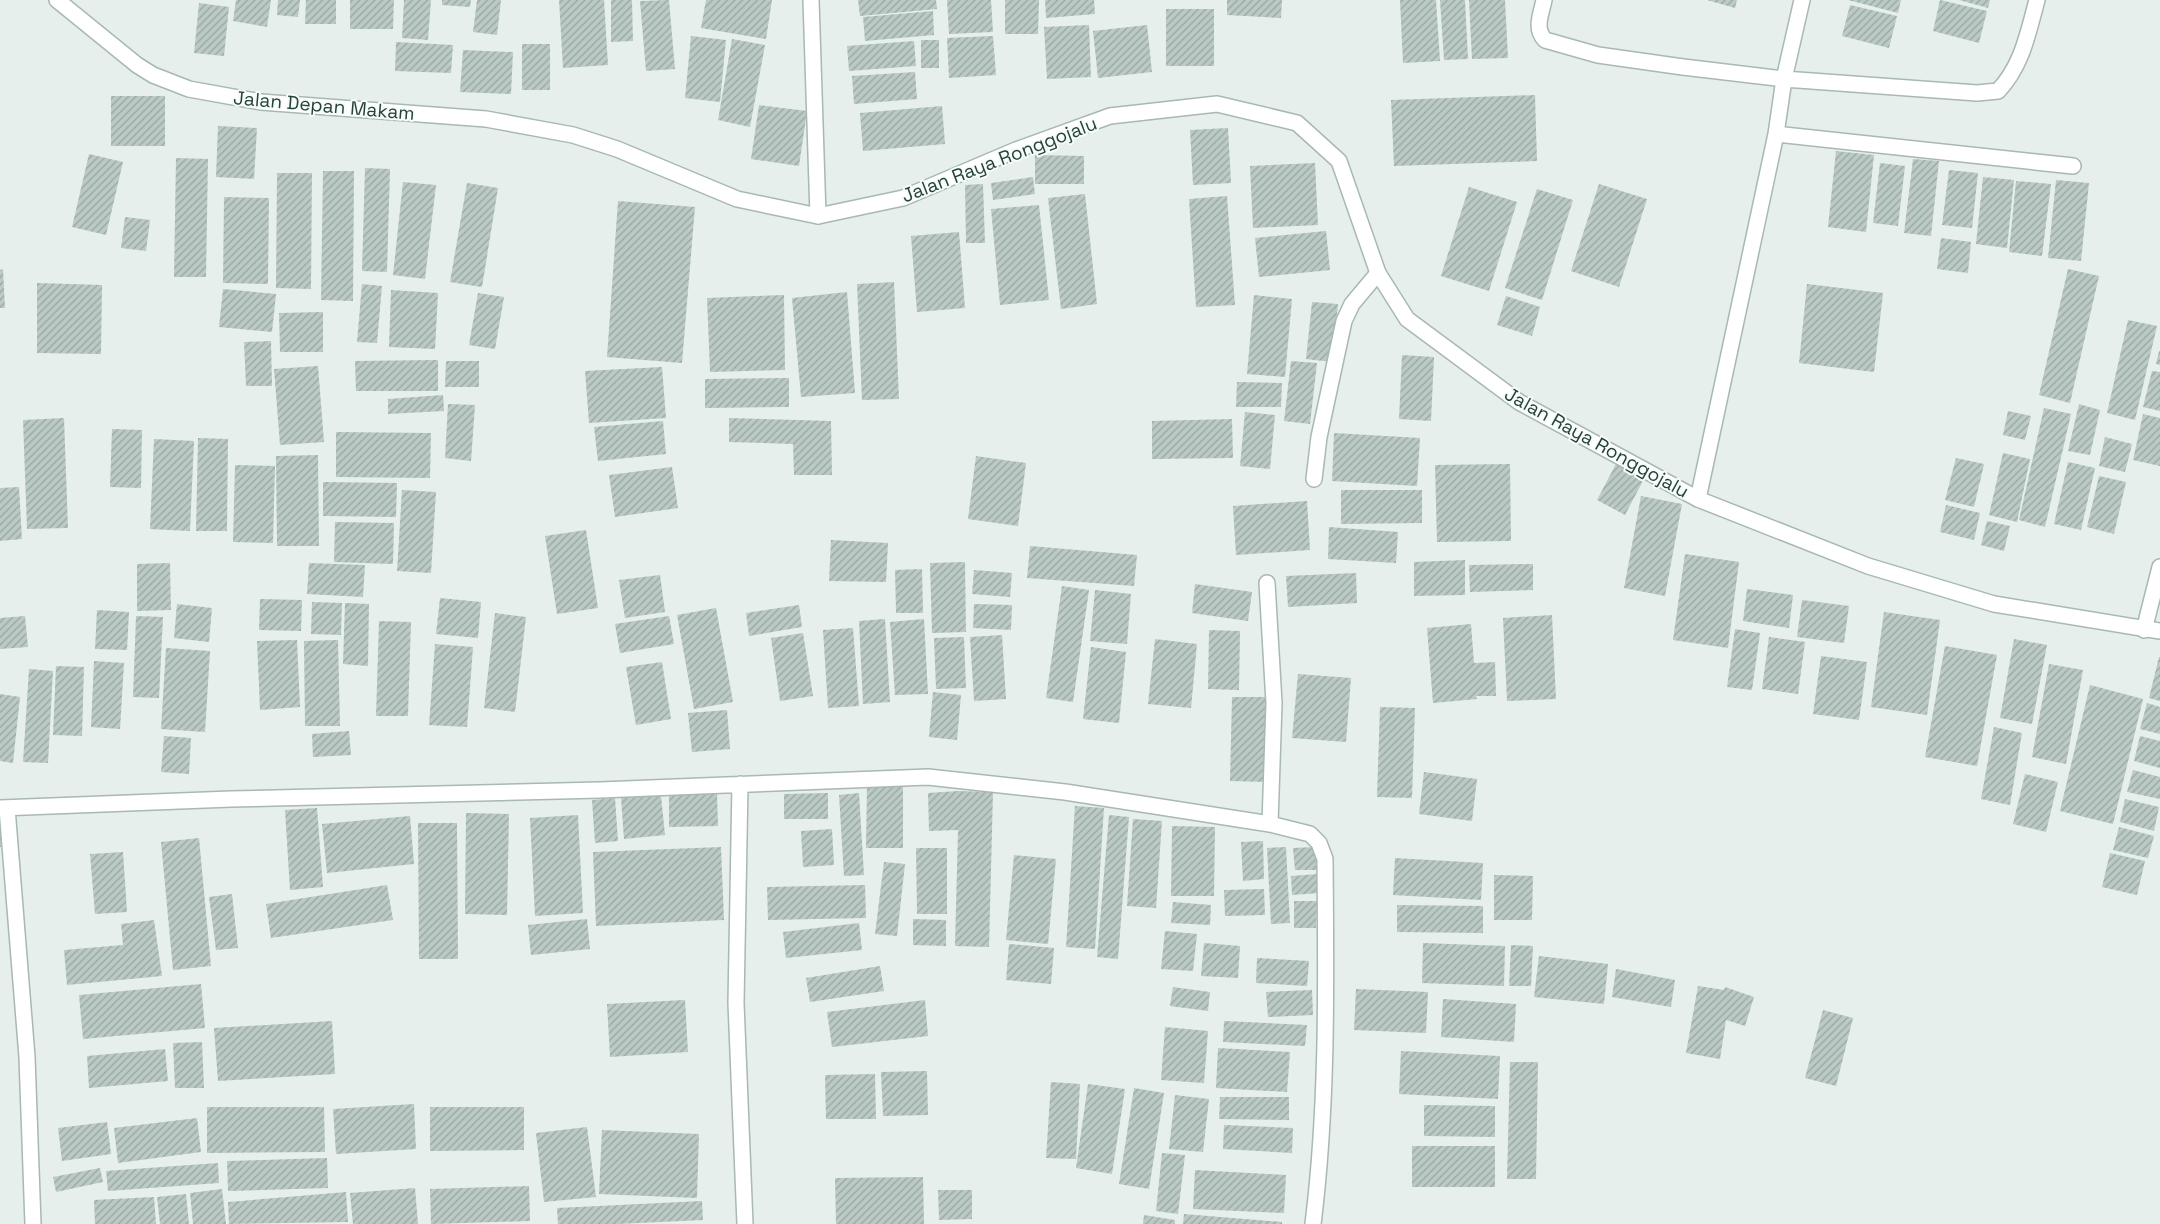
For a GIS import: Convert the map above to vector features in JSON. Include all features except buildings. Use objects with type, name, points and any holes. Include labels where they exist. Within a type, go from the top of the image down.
[{"type":"street","name":"Jalan Depan Makam","points":[[57,0],[137,65],[153,75],[189,89],[261,102],[486,119],[573,135],[617,149]]},
{"type":"street","points":[[811,0],[818,216]]},
{"type":"street","points":[[1544,0],[1538,26],[1540,34],[1545,40],[1564,47],[1607,56],[1784,79],[1977,93],[1998,91],[2011,78],[2023,51],[2037,0]]},
{"type":"street","points":[[1698,499],[1776,134],[1784,79],[1802,0]]},
{"type":"street","name":"Jalan Raya Ronggojalu","points":[[617,149],[737,200],[818,216],[903,198],[1016,150],[1110,116],[1217,104],[1297,123],[1339,160],[1378,273],[1407,319],[1519,402],[1698,499],[1868,566],[1994,604],[2144,630],[2160,631]]},
{"type":"street","points":[[1776,134],[2072,166]]},
{"type":"street","points":[[1314,479],[1320,437],[1344,321],[1352,304],[1378,273]]},
{"type":"street","points":[[2144,630],[2160,567]]},
{"type":"street","points":[[1267,583],[1274,704],[1270,824]]},
{"type":"street","points":[[33,1224],[27,1057],[4,808],[231,799],[600,790],[928,778],[1065,792],[1270,824],[1310,834],[1320,843],[1325,859],[1327,1022],[1317,1190],[1313,1224]]},
{"type":"street","points":[[740,784],[736,1003],[745,1224]]}]
